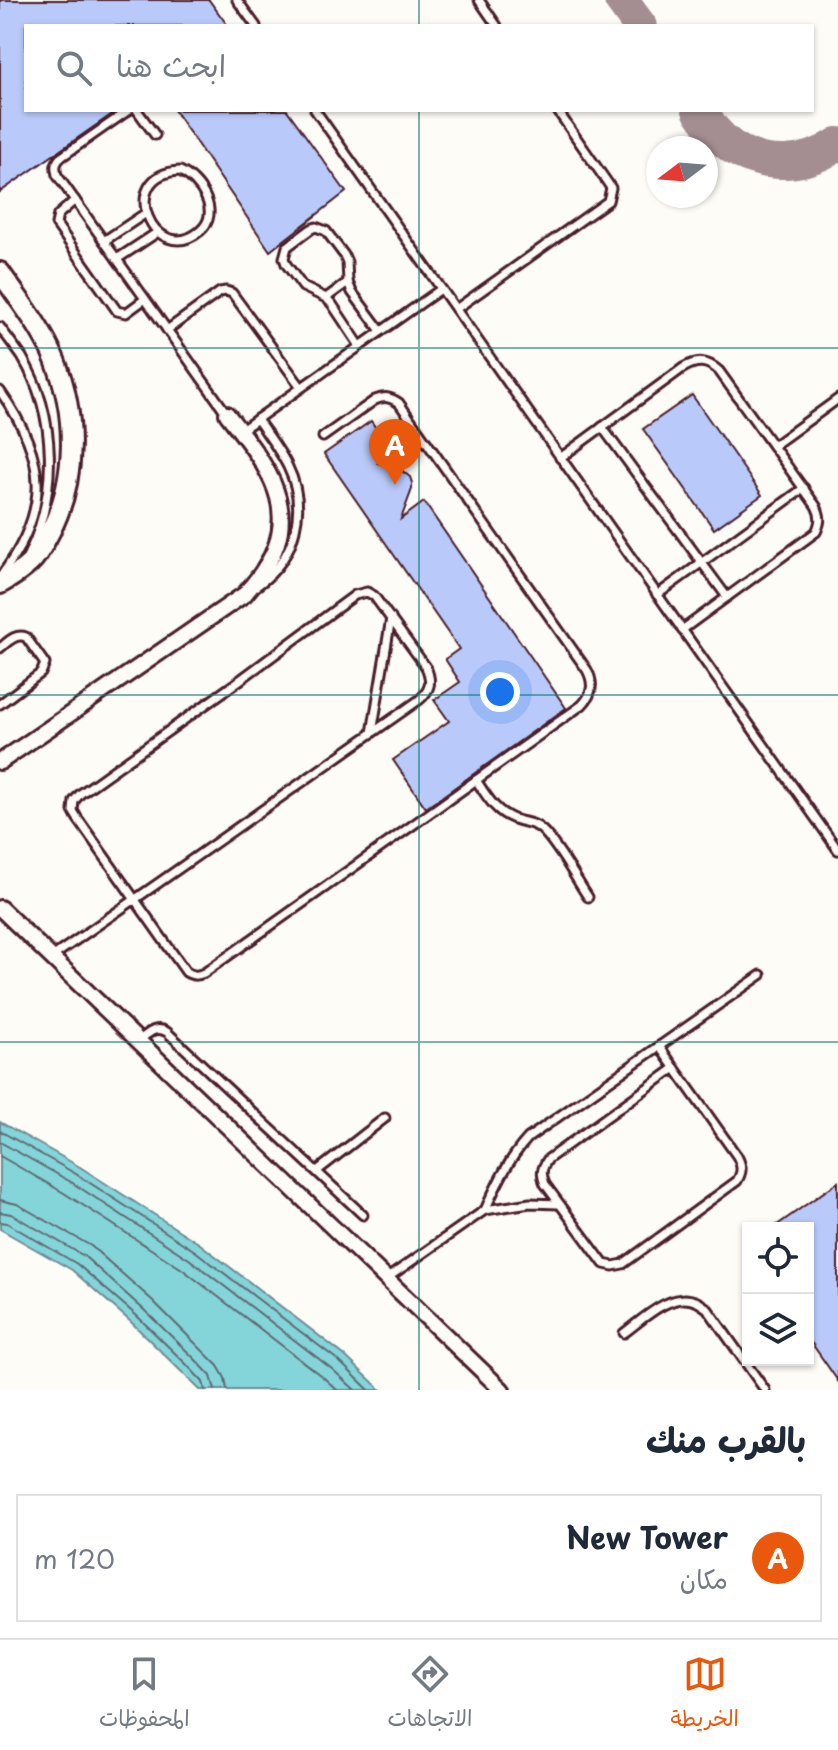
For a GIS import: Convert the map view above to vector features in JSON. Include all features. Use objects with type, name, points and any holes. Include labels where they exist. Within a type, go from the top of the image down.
[{"type":"street","points":[[0,272],[54,357],[70,412],[71,441],[70,469],[54,524],[32,562],[19,573],[1,581]]},
{"type":"street","points":[[0,762],[245,594],[264,570],[280,528],[279,499],[268,471],[227,414]]},
{"type":"street","points":[[0,908],[502,1390]]},
{"type":"lane","points":[[237,0],[255,24]]},
{"type":"lane","points":[[479,0],[496,24]]},
{"type":"lane","points":[[126,112],[56,162],[57,175],[227,414]]},
{"type":"lane","points":[[138,112],[155,135]]},
{"type":"lane","points":[[316,112],[838,850]]},
{"type":"lane","points":[[456,309],[608,201],[611,188],[558,112]]},
{"type":"lane","points":[[180,171],[189,175],[203,194],[210,214],[207,224],[199,232],[179,239],[158,232],[146,213],[147,191],[163,174],[180,171]]},
{"type":"lane","points":[[75,200],[58,215],[56,224],[90,274],[117,311],[126,313],[145,299]]},
{"type":"lane","points":[[104,241],[146,213]]},
{"type":"lane","points":[[360,346],[332,304],[303,287],[286,264],[287,247],[311,229],[316,227],[326,231],[344,255],[352,292],[381,331]]},
{"type":"lane","points":[[117,259],[158,232]]},
{"type":"lane","points":[[326,298],[348,282]]},
{"type":"lane","points":[[240,431],[441,289]]},
{"type":"lane","points":[[167,330],[220,292],[232,293],[301,387]]},
{"type":"lane","points":[[0,327],[32,378],[46,423],[49,470],[37,536],[27,555],[1,581]]},
{"type":"lane","points":[[560,458],[683,368],[702,361],[719,371],[804,488],[820,514],[816,532],[682,630]]},
{"type":"lane","points":[[0,391],[20,422],[33,454],[40,512]]},
{"type":"lane","points":[[52,958],[135,899],[426,695],[431,677],[426,667],[374,596],[367,592],[355,595],[74,801],[73,811],[78,819],[135,899],[186,972],[192,975],[198,976],[589,698],[592,688],[587,670],[399,403],[392,398],[375,400],[323,437]]},
{"type":"lane","points":[[773,446],[838,399]]},
{"type":"lane","points":[[245,594],[281,564],[293,538],[297,514],[295,489],[287,464],[257,419]]},
{"type":"lane","points":[[602,427],[727,597]]},
{"type":"lane","points":[[657,595],[804,488]]},
{"type":"lane","points":[[372,733],[391,618]]},
{"type":"lane","points":[[0,648],[22,635],[45,664],[41,673],[0,704]]},
{"type":"lane","points":[[476,780],[502,813],[544,831],[588,897]]},
{"type":"lane","points":[[485,1210],[503,1170],[528,1138],[761,975]]},
{"type":"lane","points":[[138,1041],[155,1028],[167,1032],[363,1215]]},
{"type":"lane","points":[[659,1046],[675,1068],[737,1156],[742,1173],[737,1181],[623,1264],[604,1264],[545,1184],[541,1176],[542,1167],[548,1159],[675,1068]]},
{"type":"lane","points":[[317,1171],[385,1118]]},
{"type":"lane","points":[[386,1279],[485,1210],[530,1203],[559,1204]]},
{"type":"lane","points":[[624,1333],[666,1304],[680,1298],[694,1300],[707,1308],[765,1390]]},
{"type":"water","points":[[0,1122],[80,1167],[200,1244],[344,1355],[381,1390],[200,1390],[131,1322],[72,1270],[0,1229]]},
{"type":"building","points":[[0,0],[209,0],[227,24],[24,24],[24,112],[115,112],[0,192]]},
{"type":"building","points":[[175,112],[288,112],[346,192],[270,251]]},
{"type":"building","points":[[692,395],[762,495],[714,529],[643,429]]},
{"type":"building","points":[[371,421],[393,453],[378,463],[401,470],[412,483],[401,519],[424,502],[566,708],[426,808],[393,760],[449,721],[434,700],[460,682],[445,659],[459,649],[324,454]]},
{"type":"building","points":[[838,1182],[838,1381],[814,1347],[814,1222],[781,1222]]},
{"type":"taxiway","points":[[621,0],[639,24]]},
{"type":"taxiway","points":[[700,112],[727,143],[758,159],[772,162],[799,160],[813,157],[838,144]]},
{"type":"place","name":"New Tower","points":[[395,485]]}]
